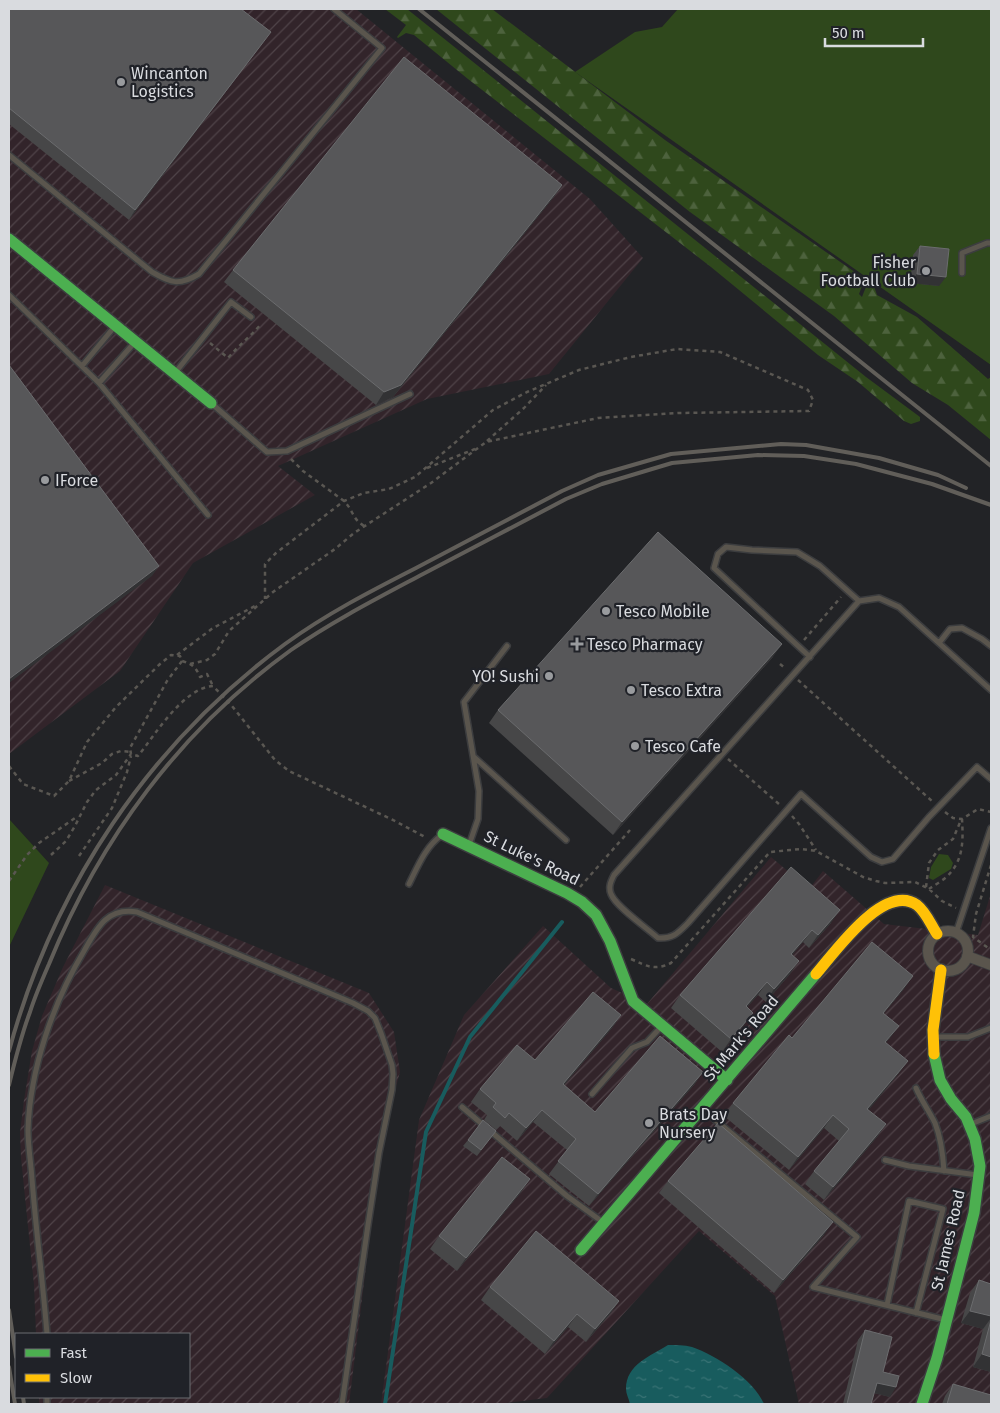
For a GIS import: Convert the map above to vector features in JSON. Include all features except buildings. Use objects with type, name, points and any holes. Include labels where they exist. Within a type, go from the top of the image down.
[{"type":"street","points":[[9,238],[211,403]]},
{"type":"street","name":"St Luke's Road","points":[[443,834],[574,896],[596,915],[610,942],[626,988],[633,1001],[727,1080]]},
{"type":"street","name":"St Mark's Road","points":[[581,1250],[858,925],[884,904],[901,900],[918,905],[937,934]]},
{"type":"street","points":[[948,931],[956,933],[964,939],[967,945],[967,956],[959,968],[947,971],[941,970],[931,962],[928,950],[929,944],[937,934],[948,931]]},
{"type":"street","points":[[967,956],[991,965]]},
{"type":"street","name":"St James Road","points":[[922,1404],[937,1358],[974,1212],[980,1166],[974,1139],[966,1117],[940,1080],[934,1055],[933,1037],[941,970]]},
{"type":"lane","points":[[9,155],[152,272],[168,281],[186,282],[199,274],[382,48],[334,9]]},
{"type":"lane","points":[[962,273],[962,253],[991,243]]},
{"type":"lane","points":[[9,295],[99,383],[208,515]]},
{"type":"lane","points":[[174,373],[231,302],[251,317]]},
{"type":"lane","points":[[82,366],[115,326]]},
{"type":"lane","points":[[99,383],[136,342]]},
{"type":"lane","points":[[211,403],[267,452],[287,450],[410,394]]},
{"type":"lane","points":[[810,657],[714,568],[718,554],[726,547],[797,552],[820,566],[859,601]]},
{"type":"lane","points":[[991,690],[899,607],[879,598],[859,601],[614,875],[610,884],[610,893],[616,902],[658,938],[667,939],[676,935],[788,811],[801,794],[871,857],[882,862],[893,859],[977,767],[991,779]]},
{"type":"lane","points":[[938,643],[950,629],[962,628],[991,646]]},
{"type":"lane","points":[[469,845],[478,819],[479,791],[464,702],[507,646]]},
{"type":"lane","points":[[474,756],[566,840]]},
{"type":"lane","points":[[956,933],[991,828]]},
{"type":"lane","points":[[409,884],[423,856],[434,841],[443,834]]},
{"type":"lane","points":[[47,1333],[35,1228],[28,1131],[37,1070],[48,1028],[78,961],[104,920],[117,912],[128,910],[137,912],[353,1003],[368,1011],[375,1018],[392,1065],[392,1090],[379,1153],[342,1404]]},
{"type":"lane","points":[[592,1094],[632,1048],[647,1042],[662,1026]]},
{"type":"lane","points":[[933,1037],[968,1037],[991,1028]]},
{"type":"lane","points":[[916,1088],[921,1102],[935,1124],[943,1152],[944,1171]]},
{"type":"lane","points":[[462,1107],[567,1196],[604,1224]]},
{"type":"lane","points":[[702,1109],[857,1237],[813,1287],[946,1320]]},
{"type":"lane","points":[[968,1124],[991,1116]]},
{"type":"lane","points":[[885,1160],[909,1166],[978,1175]]},
{"type":"lane","points":[[887,1305],[909,1201],[943,1209],[916,1313]]},
{"type":"path","points":[[202,338],[228,358],[243,341],[250,338],[261,324]]},
{"type":"path","points":[[265,599],[265,564],[276,553],[344,501],[364,493],[389,488],[415,477],[493,410],[578,370],[631,357],[677,349],[720,352],[808,390],[813,400],[809,411],[678,413],[598,418],[486,442]]},
{"type":"path","points":[[190,664],[207,660],[215,654],[228,631],[265,599],[480,447],[524,408],[548,383]]},
{"type":"path","points":[[423,470],[480,447]]},
{"type":"path","points":[[283,451],[303,471],[344,501],[349,506],[358,523],[366,527]]},
{"type":"path","points":[[799,646],[847,590]]},
{"type":"path","points":[[176,656],[229,618],[258,605]]},
{"type":"path","points":[[69,781],[87,742],[116,707],[160,664],[171,656],[180,656],[182,661],[190,664],[197,670],[200,678],[207,674],[213,686],[232,706],[274,760],[282,767]]},
{"type":"path","points":[[79,856],[112,808],[127,772],[131,753],[130,748],[167,681],[182,661]]},
{"type":"path","points":[[780,664],[939,807],[953,818],[962,819]]},
{"type":"path","points":[[9,766],[23,784],[54,796],[69,781],[102,763],[112,754],[121,750],[138,756],[172,713],[190,696],[206,687],[213,686]]},
{"type":"path","points":[[707,740],[788,811],[816,850]]},
{"type":"path","points":[[51,856],[66,841],[79,815],[96,790],[116,775],[131,753]]},
{"type":"path","points":[[962,819],[963,842],[958,863],[951,873],[927,888],[929,863],[938,850],[953,839],[962,819],[978,809],[991,812]]},
{"type":"path","points":[[9,881],[28,855],[40,843],[79,815]]},
{"type":"path","points":[[579,888],[630,830]]},
{"type":"path","points":[[991,865],[976,914],[973,937],[991,950]]},
{"type":"shaded area","points":[[9,9],[356,9],[590,199],[643,258],[549,374],[427,399],[278,466],[315,495],[193,563],[120,671],[9,754]]},
{"type":"shaded area","points":[[771,857],[809,889],[823,871],[884,924],[978,935],[991,893],[991,1404],[799,1404],[775,1296],[699,1231],[547,1398],[497,1404],[381,1404],[419,1120],[464,1015],[543,926],[611,988],[647,1004]]},
{"type":"shaded area","points":[[105,885],[369,993],[394,1032],[400,1072],[382,1138],[349,1404],[39,1404],[39,1398],[190,1398],[190,1333],[36,1333],[34,1285],[20,1133],[32,1051],[42,1016],[63,967]]},
{"type":"green space","points":[[385,9],[407,9],[866,377],[920,417],[920,421],[911,424],[904,421],[858,382],[818,355],[711,267],[414,35],[406,33],[398,38],[406,25]]},
{"type":"green space","points":[[436,9],[492,9],[665,140],[865,278],[859,294],[862,297],[869,279],[872,280],[877,295],[917,317],[988,379],[991,377],[991,440],[948,405],[912,383],[834,316],[690,212]]},
{"type":"green space","points":[[678,9],[991,9],[991,365],[575,72],[635,32],[662,27]]},
{"type":"green space","points":[[9,819],[49,863],[9,947]]},
{"type":"green space","points":[[939,854],[948,855],[953,863],[951,869],[933,880],[929,878],[931,867]]},
{"type":"water","points":[[668,1345],[692,1347],[723,1362],[752,1386],[764,1404],[630,1404],[626,1389],[630,1373],[647,1357]]},
{"type":"waterway","points":[[385,1404],[426,1132],[470,1037],[562,922]]},
{"type":"railway","points":[[419,9],[991,466]]},
{"type":"railway","points":[[9,1051],[28,991],[52,933],[80,877],[112,824],[150,774],[191,727],[236,684],[285,644],[333,613],[382,585],[562,491],[598,475],[671,454],[781,444],[806,445],[879,458],[938,475],[966,488]]},
{"type":"railway","points":[[9,1085],[34,1000],[69,918],[93,873],[119,831],[148,790],[179,752],[214,715],[251,681],[291,650],[339,620],[566,499],[602,484],[672,463],[758,455],[804,456],[856,464],[932,484],[991,505]]},
{"type":"railway","points":[[9,1310],[15,1350]]},
{"type":"railway","points":[[9,1367],[15,1404]]},
{"type":"railway","points":[[23,1398],[24,1404]]},
{"type":"traffic: fast","points":[[9,239],[211,403]]},
{"type":"traffic: fast","points":[[443,834],[582,902],[596,915],[610,941],[633,1001],[727,1080]]},
{"type":"traffic: fast","points":[[581,1250],[816,974]]},
{"type":"traffic: fast","points":[[922,1404],[937,1358],[974,1213],[980,1166],[975,1139],[966,1117],[951,1099],[940,1080],[934,1054]]},
{"type":"traffic: slow","points":[[816,974],[861,923],[890,903],[904,900],[917,905],[926,915],[937,934]]},
{"type":"traffic: slow","points":[[934,1054],[933,1030],[941,970]]},
{"type":"place","name":"Wincanton Logistics","points":[[121,82]]},
{"type":"place","name":"Fisher Football Club","points":[[926,271]]},
{"type":"place","name":"IForce","points":[[45,480]]},
{"type":"place","name":"Tesco Mobile","points":[[606,611]]},
{"type":"place","name":"Tesco Pharmacy","points":[[577,644]]},
{"type":"place","name":"YO! Sushi","points":[[549,676]]},
{"type":"place","name":"Tesco Extra","points":[[631,690]]},
{"type":"place","name":"Tesco Cafe","points":[[635,746]]},
{"type":"place","name":"Brats Day Nursery","points":[[649,1123]]}]
